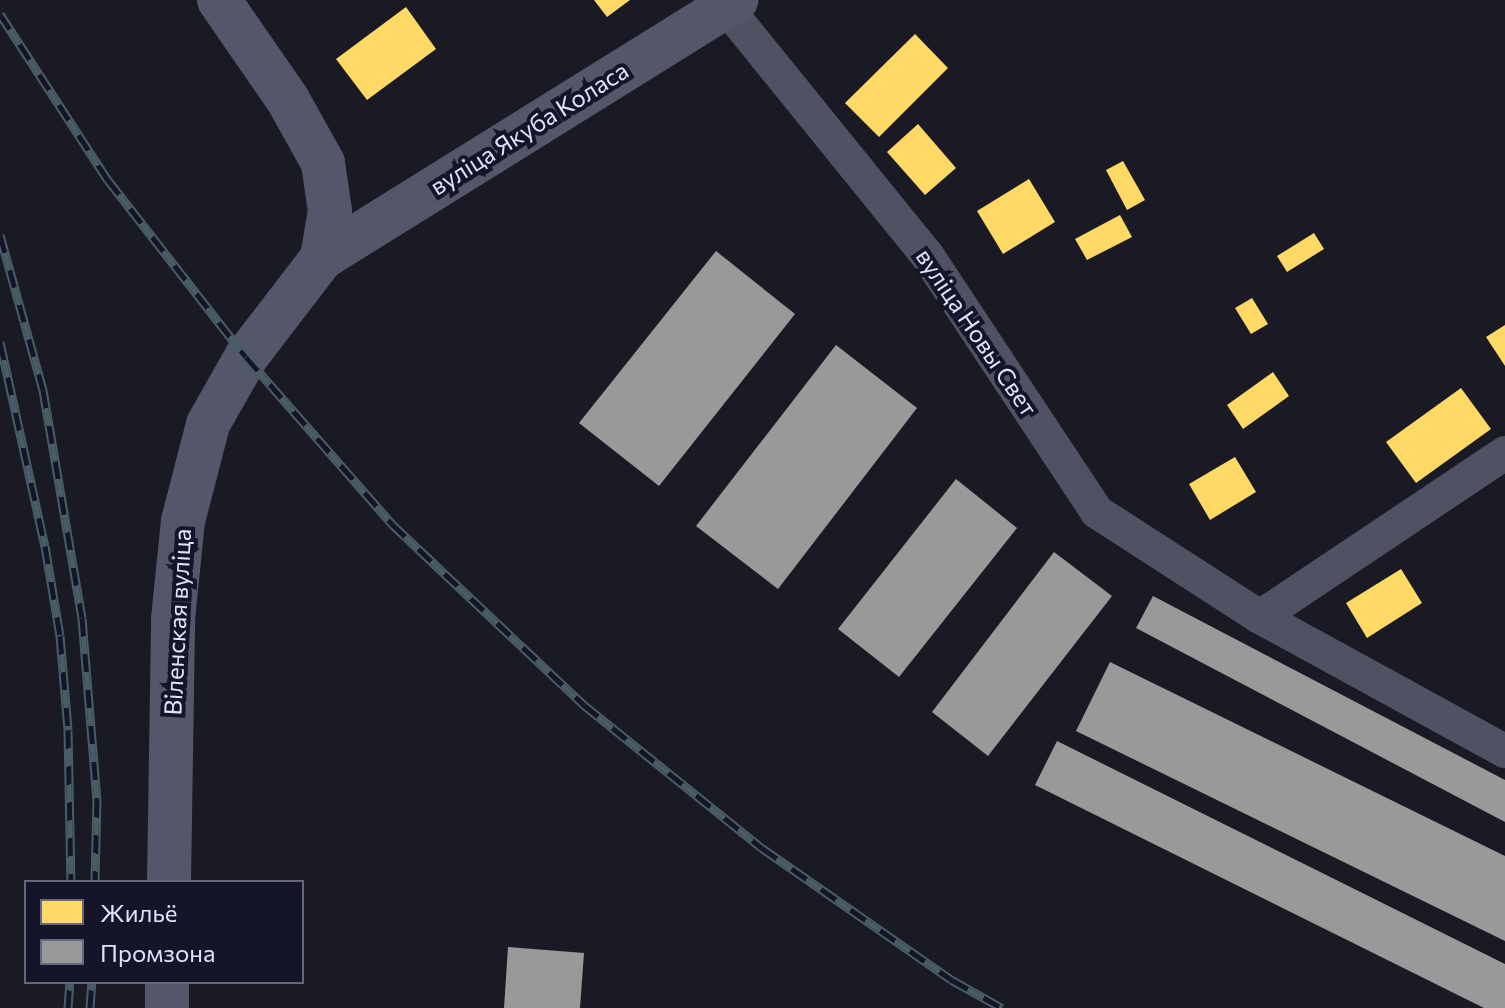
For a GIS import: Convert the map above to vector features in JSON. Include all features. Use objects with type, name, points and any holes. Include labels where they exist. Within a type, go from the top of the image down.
[{"type":"main road","points":[[219,0],[288,100],[323,163],[330,211],[322,258]]},
{"type":"main road","name":"вуліца Якуба Коласа","points":[[322,258],[731,4]]},
{"type":"main road","name":"Віленская вуліца","points":[[169,880],[173,619],[183,521],[208,424],[246,357],[322,258]]},
{"type":"main road","points":[[167,984],[167,1008]]},
{"type":"street","name":"вуліца Новы Свет","points":[[731,4],[927,255],[1097,512],[1260,617],[1505,751]]},
{"type":"street","points":[[1260,617],[1505,453]]},
{"type":"building: Жильё","points":[[594,0],[630,0],[607,17]]},
{"type":"building: Жильё","points":[[406,7],[436,49],[367,100],[336,59]]},
{"type":"building: Жильё","points":[[915,34],[948,68],[879,137],[845,103]]},
{"type":"building: Жильё","points":[[918,124],[956,168],[925,195],[887,152]]},
{"type":"building: Жильё","points":[[1123,161],[1145,200],[1127,210],[1106,170]]},
{"type":"building: Жильё","points":[[1029,179],[1055,222],[1003,254],[977,211]]},
{"type":"building: Жильё","points":[[1120,215],[1132,237],[1087,260],[1075,239]]},
{"type":"building: Жильё","points":[[1314,233],[1324,249],[1287,272],[1277,256]]},
{"type":"building: Жильё","points":[[1252,298],[1268,324],[1251,334],[1235,308]]},
{"type":"building: Жильё","points":[[1505,325],[1505,366],[1486,337]]},
{"type":"building: Жильё","points":[[1273,372],[1289,396],[1243,429],[1227,405]]},
{"type":"building: Жильё","points":[[1461,388],[1491,429],[1416,483],[1386,442]]},
{"type":"building: Жильё","points":[[1235,457],[1256,492],[1210,520],[1189,484]]},
{"type":"building: Жильё","points":[[1401,569],[1422,603],[1367,638],[1346,603]]},
{"type":"building: Промзона","points":[[716,251],[795,314],[659,486],[579,423]]},
{"type":"building: Промзона","points":[[836,345],[917,408],[778,589],[696,526]]},
{"type":"building: Промзона","points":[[956,479],[1017,528],[899,677],[838,629]]},
{"type":"building: Промзона","points":[[1054,552],[1112,596],[988,756],[932,712]]},
{"type":"building: Промзона","points":[[1153,596],[1505,780],[1505,822],[1136,628]]},
{"type":"building: Промзона","points":[[1110,662],[1505,856],[1505,941],[1076,731]]},
{"type":"building: Промзона","points":[[1057,741],[1505,964],[1505,1008],[1484,1008],[1035,785]]},
{"type":"building: Промзона","points":[[508,947],[584,953],[580,1008],[504,1008]]},
{"type":"railway","points":[[0,14],[108,180],[246,357],[392,524],[584,705],[762,848],[952,980],[1002,1008]]},
{"type":"railway","points":[[0,235],[43,390],[82,618],[97,799],[95,880]]},
{"type":"railway","points":[[0,342],[45,546],[60,636],[68,730],[71,880]]},
{"type":"railway","points":[[68,1008],[70,984]]},
{"type":"railway","points":[[90,1008],[92,984]]}]
